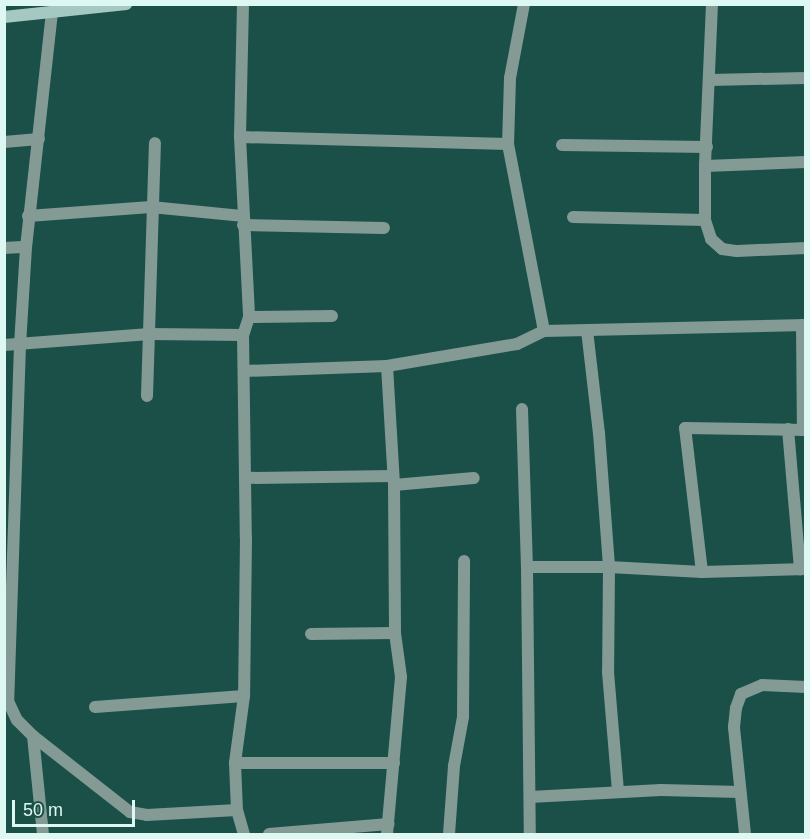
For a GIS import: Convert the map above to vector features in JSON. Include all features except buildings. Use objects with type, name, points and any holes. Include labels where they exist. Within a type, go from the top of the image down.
[{"type":"street","points":[[4,17],[126,4]]},
{"type":"street","points":[[243,4],[240,137],[249,317],[243,335],[246,371],[244,696],[235,763],[237,810],[244,834]]},
{"type":"street","points":[[524,4],[510,78],[508,144],[544,331]]},
{"type":"street","points":[[712,4],[705,166],[705,220],[711,239],[722,249],[737,251],[806,248]]},
{"type":"street","points":[[52,12],[26,247],[20,345],[18,437],[10,525],[8,701],[17,720],[33,736],[130,812],[147,815],[237,810]]},
{"type":"street","points":[[710,80],[806,78]]},
{"type":"street","points":[[240,137],[508,144]]},
{"type":"street","points":[[4,142],[39,139]]},
{"type":"street","points":[[147,396],[151,207],[155,143]]},
{"type":"street","points":[[562,145],[707,147]]},
{"type":"street","points":[[705,166],[806,162]]},
{"type":"street","points":[[28,216],[151,207],[243,220],[384,228]]},
{"type":"street","points":[[573,217],[705,220]]},
{"type":"street","points":[[4,248],[26,247]]},
{"type":"street","points":[[249,317],[333,316]]},
{"type":"street","points":[[246,371],[387,366],[517,344],[544,331],[804,325],[804,430],[685,428],[702,572]]},
{"type":"street","points":[[586,330],[599,433],[609,567],[608,672],[618,792]]},
{"type":"street","points":[[4,345],[150,334],[243,335]]},
{"type":"street","points":[[269,834],[388,829],[401,677],[395,633],[394,480],[387,366]]},
{"type":"street","points":[[522,409],[527,567],[530,834]]},
{"type":"street","points":[[527,567],[609,567],[702,572],[803,569],[788,429]]},
{"type":"street","points":[[4,437],[18,437]]},
{"type":"street","points":[[246,478],[394,480],[474,478]]},
{"type":"street","points":[[449,834],[454,766],[463,717],[464,561]]},
{"type":"street","points":[[311,634],[395,633]]},
{"type":"street","points":[[745,834],[734,727],[736,708],[741,694],[762,685],[806,687]]},
{"type":"street","points":[[95,707],[244,696]]},
{"type":"street","points":[[33,736],[43,834]]},
{"type":"street","points":[[235,763],[394,763]]},
{"type":"street","points":[[530,797],[661,789],[740,792]]}]
